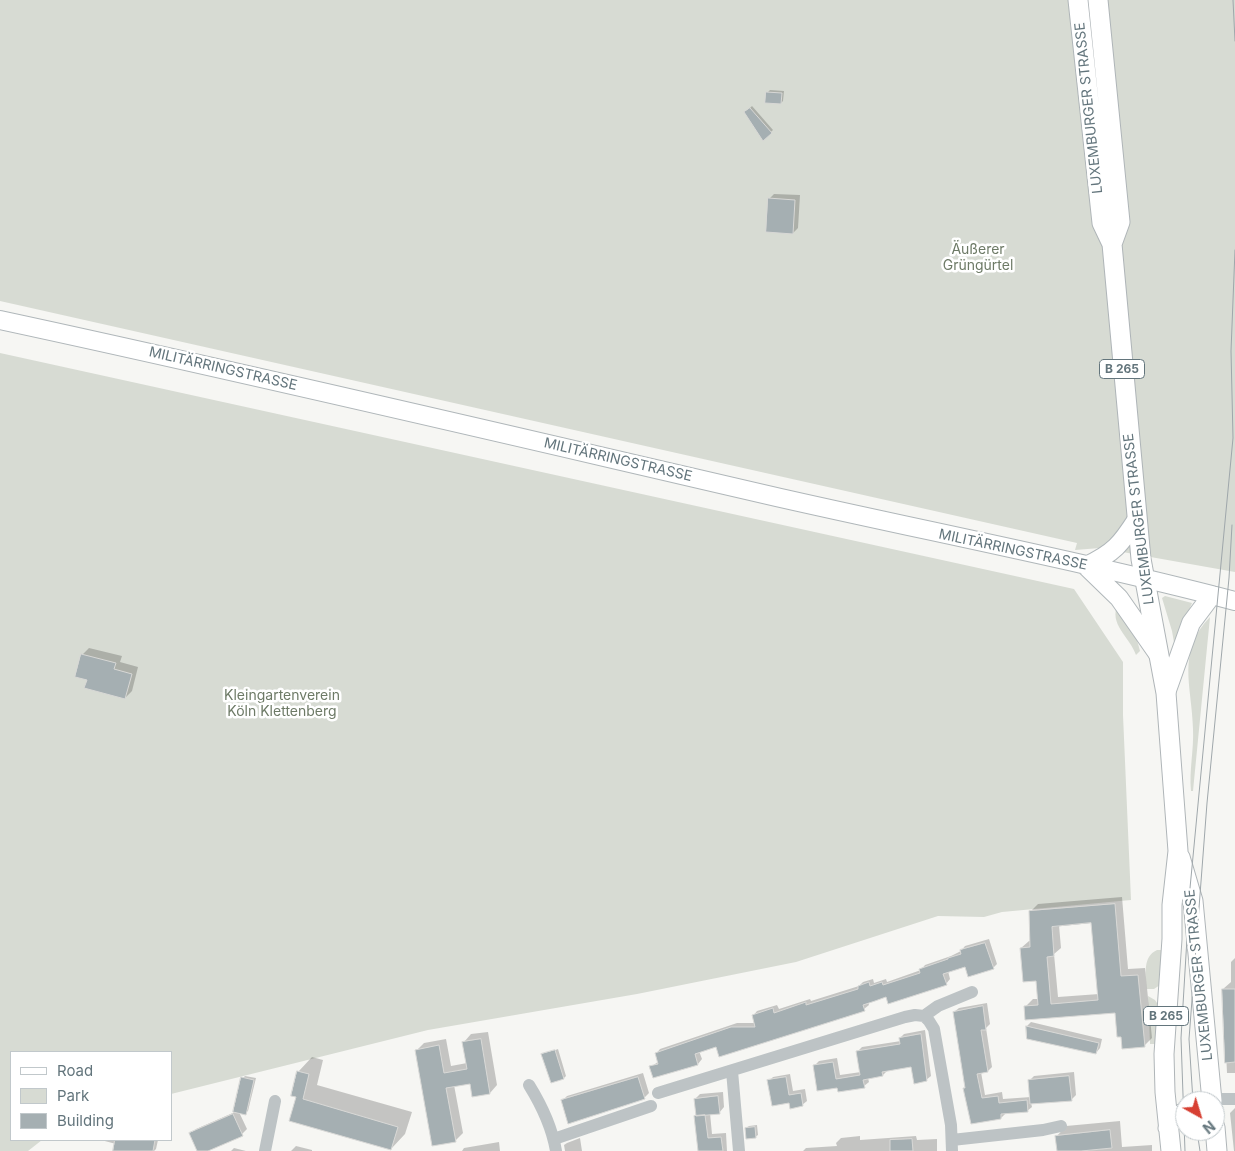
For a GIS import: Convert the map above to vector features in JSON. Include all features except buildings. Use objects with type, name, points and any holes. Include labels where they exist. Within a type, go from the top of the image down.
[{"type":"main road","name":"LUXEMBURGER STRASSE","points":[[1078,0],[1102,223],[1112,244],[1144,578],[1166,693],[1178,851],[1173,896],[1172,940],[1164,1054],[1171,1151]]},
{"type":"main road","name":"LUXEMBURGER STRASSE","points":[[1098,0],[1120,222],[1112,244]]},
{"type":"main road","name":"MILITÄRRINGSTRASSE","points":[[0,320],[862,516],[1144,578],[1235,601]]},
{"type":"main road","points":[[1137,519],[1115,549],[1086,566],[1119,598],[1160,657]]},
{"type":"main road","points":[[1166,693],[1191,623],[1212,596]]},
{"type":"main road","name":"LUXEMBURGER STRASSE","points":[[1178,851],[1193,900],[1211,1091]]},
{"type":"main road","points":[[1168,1128],[1175,1117]]},
{"type":"street","points":[[924,1016],[938,1006],[972,992]]},
{"type":"street","points":[[658,1093],[708,1076],[915,1015],[924,1016],[934,1029],[951,1125],[952,1146],[1061,1126]]},
{"type":"street","points":[[732,1070],[739,1151]]},
{"type":"street","points":[[529,1085],[541,1105],[555,1145],[651,1106]]},
{"type":"street","points":[[265,1151],[275,1101]]},
{"type":"green space","name":"Äußerer Grüngürtel","points":[[0,0],[1235,0],[1235,572],[1100,548],[1075,550],[1077,543],[0,301]]},
{"type":"green space","name":"Kleingartenverein Köln Klettenberg","points":[[0,353],[1074,589],[1123,662],[1123,715],[1131,900],[1002,912],[984,917],[938,916],[796,962],[637,994],[428,1030],[172,1094],[172,1051],[10,1051],[10,1141],[41,1141],[28,1151],[0,1151]]},
{"type":"green space","points":[[1165,596],[1192,603],[1183,624],[1176,654],[1172,631],[1162,598]]},
{"type":"green space","points":[[1118,604],[1136,638],[1140,651],[1136,655],[1118,624],[1116,611]]},
{"type":"green space","points":[[1210,617],[1193,791],[1191,791],[1193,737],[1188,670],[1189,656],[1199,630]]},
{"type":"green space","points":[[1157,950],[1164,950],[1160,985],[1154,989],[1147,989],[1147,962],[1152,953]]},
{"type":"green space","points":[[1148,996],[1155,1000],[1159,1006],[1156,1044],[1150,1044]]},
{"type":"tram line","points":[[1233,0],[1235,41]]},
{"type":"tram line","points":[[1185,1151],[1181,1038],[1190,888],[1233,438],[1231,351],[1235,250]]},
{"type":"tram line","points":[[1192,1091],[1189,1039],[1207,803],[1229,578],[1232,525]]},
{"type":"tram line","points":[[1198,1141],[1200,1151]]}]
